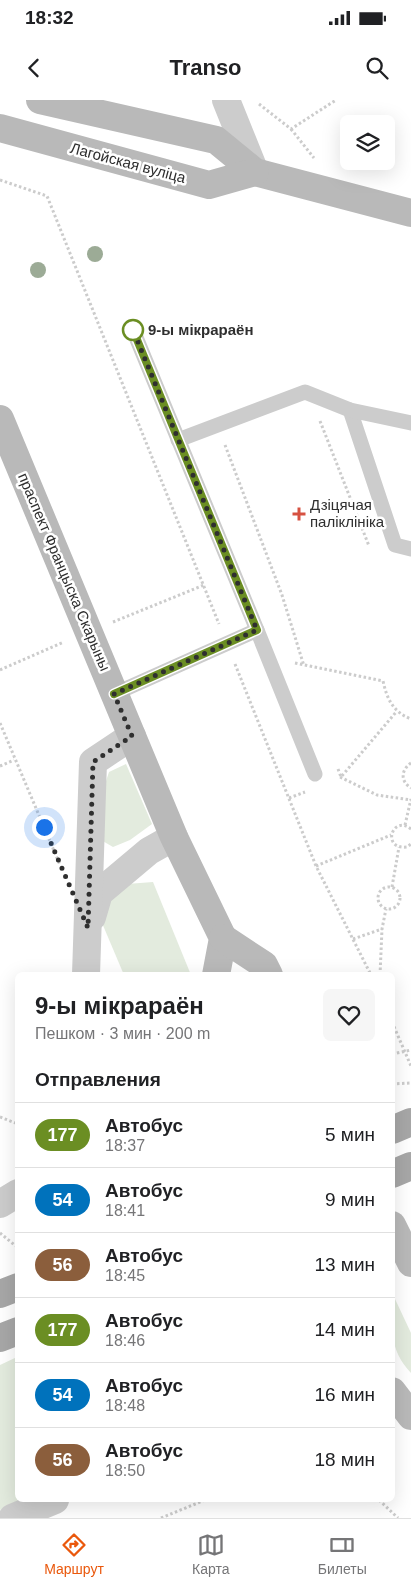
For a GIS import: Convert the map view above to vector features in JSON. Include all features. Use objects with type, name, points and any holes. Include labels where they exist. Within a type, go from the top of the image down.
[{"type":"main road","points":[[40,100],[216,140],[255,172],[411,212]]},
{"type":"main road","name":"Лагойская вуліца","points":[[0,128],[209,185],[255,172]]},
{"type":"main road","name":"праспект Францыска Скарыны","points":[[0,419],[174,838],[222,938]]},
{"type":"main road","points":[[216,972],[222,938],[264,965],[268,972]]},
{"type":"main road","points":[[395,1129],[411,1122]]},
{"type":"main road","points":[[395,1173],[411,1166]]},
{"type":"main road","points":[[395,1231],[411,1263]]},
{"type":"main road","points":[[0,1294],[15,1288]]},
{"type":"main road","points":[[0,1338],[15,1332]]},
{"type":"main road","points":[[395,1395],[411,1416]]},
{"type":"street","points":[[226,100],[255,172]]},
{"type":"street","points":[[86,972],[93,762],[132,736]]},
{"type":"street","points":[[88,928],[99,893],[149,851],[174,838]]},
{"type":"street","points":[[0,1204],[15,1195]]},
{"type":"street","points":[[12,1518],[50,1502]]},
{"type":"lane","points":[[133,330],[257,630],[314,774]]},
{"type":"lane","points":[[178,440],[305,392],[350,410],[411,423]]},
{"type":"lane","points":[[350,410],[395,545],[411,549]]},
{"type":"lane","points":[[114,694],[257,630]]},
{"type":"path","points":[[254,100],[291,129],[336,100]]},
{"type":"path","points":[[0,180],[46,196],[316,866],[370,972]]},
{"type":"path","points":[[318,417],[372,552]]},
{"type":"path","points":[[234,441],[224,445],[282,595],[304,666]]},
{"type":"path","points":[[235,665],[265,650],[304,666],[383,681],[386,694],[393,707],[411,719]]},
{"type":"path","points":[[332,780],[341,776],[397,711]]},
{"type":"path","points":[[0,723],[14,760],[61,866]]},
{"type":"path","points":[[0,766],[14,760]]},
{"type":"path","points":[[411,763],[406,767],[403,775],[406,784],[411,788]]},
{"type":"path","points":[[341,776],[354,785],[377,795],[411,800],[405,825]]},
{"type":"path","points":[[289,798],[306,791]]},
{"type":"path","points":[[405,825],[411,829]]},
{"type":"path","points":[[405,825],[395,828],[392,835],[393,842],[399,847],[407,847],[411,844]]},
{"type":"path","points":[[316,866],[392,835]]},
{"type":"path","points":[[392,888],[399,847]]},
{"type":"path","points":[[383,888],[392,888],[399,893],[400,900],[394,909],[386,909],[380,905],[378,894],[383,888]]},
{"type":"path","points":[[380,972],[382,929],[386,909]]},
{"type":"path","points":[[353,939],[382,929]]},
{"type":"path","points":[[395,1029],[411,1066]]},
{"type":"path","points":[[395,1054],[406,1053],[411,1050]]},
{"type":"path","points":[[395,1084],[411,1084]]},
{"type":"path","points":[[0,1117],[15,1123]]},
{"type":"path","points":[[0,1233],[15,1245]]},
{"type":"path","points":[[161,1518],[200,1502]]},
{"type":"path","points":[[381,1502],[398,1518]]},
{"type":"shaded area","points":[[126,764],[152,824],[130,840],[113,847],[101,840],[104,787],[109,772]]},
{"type":"shaded area","points":[[153,882],[190,972],[123,972],[102,923],[105,905],[127,884]]},
{"type":"shaded area","points":[[395,1299],[411,1333],[411,1373],[395,1347]]},
{"type":"shaded area","points":[[15,1358],[15,1502],[19,1502],[0,1510],[0,1365]]},
{"type":"bus line","name":"177","points":[[114,694],[257,630],[133,330]]},
{"type":"place","name":"9-ы мікрараён","points":[[133,330]]},
{"type":"place","name":"Дзіцячая паліклініка","points":[[299,514]]},
{"type":"route","points":[[44,827],[88,928],[93,762],[132,736],[114,694],[257,630],[133,330]]}]
